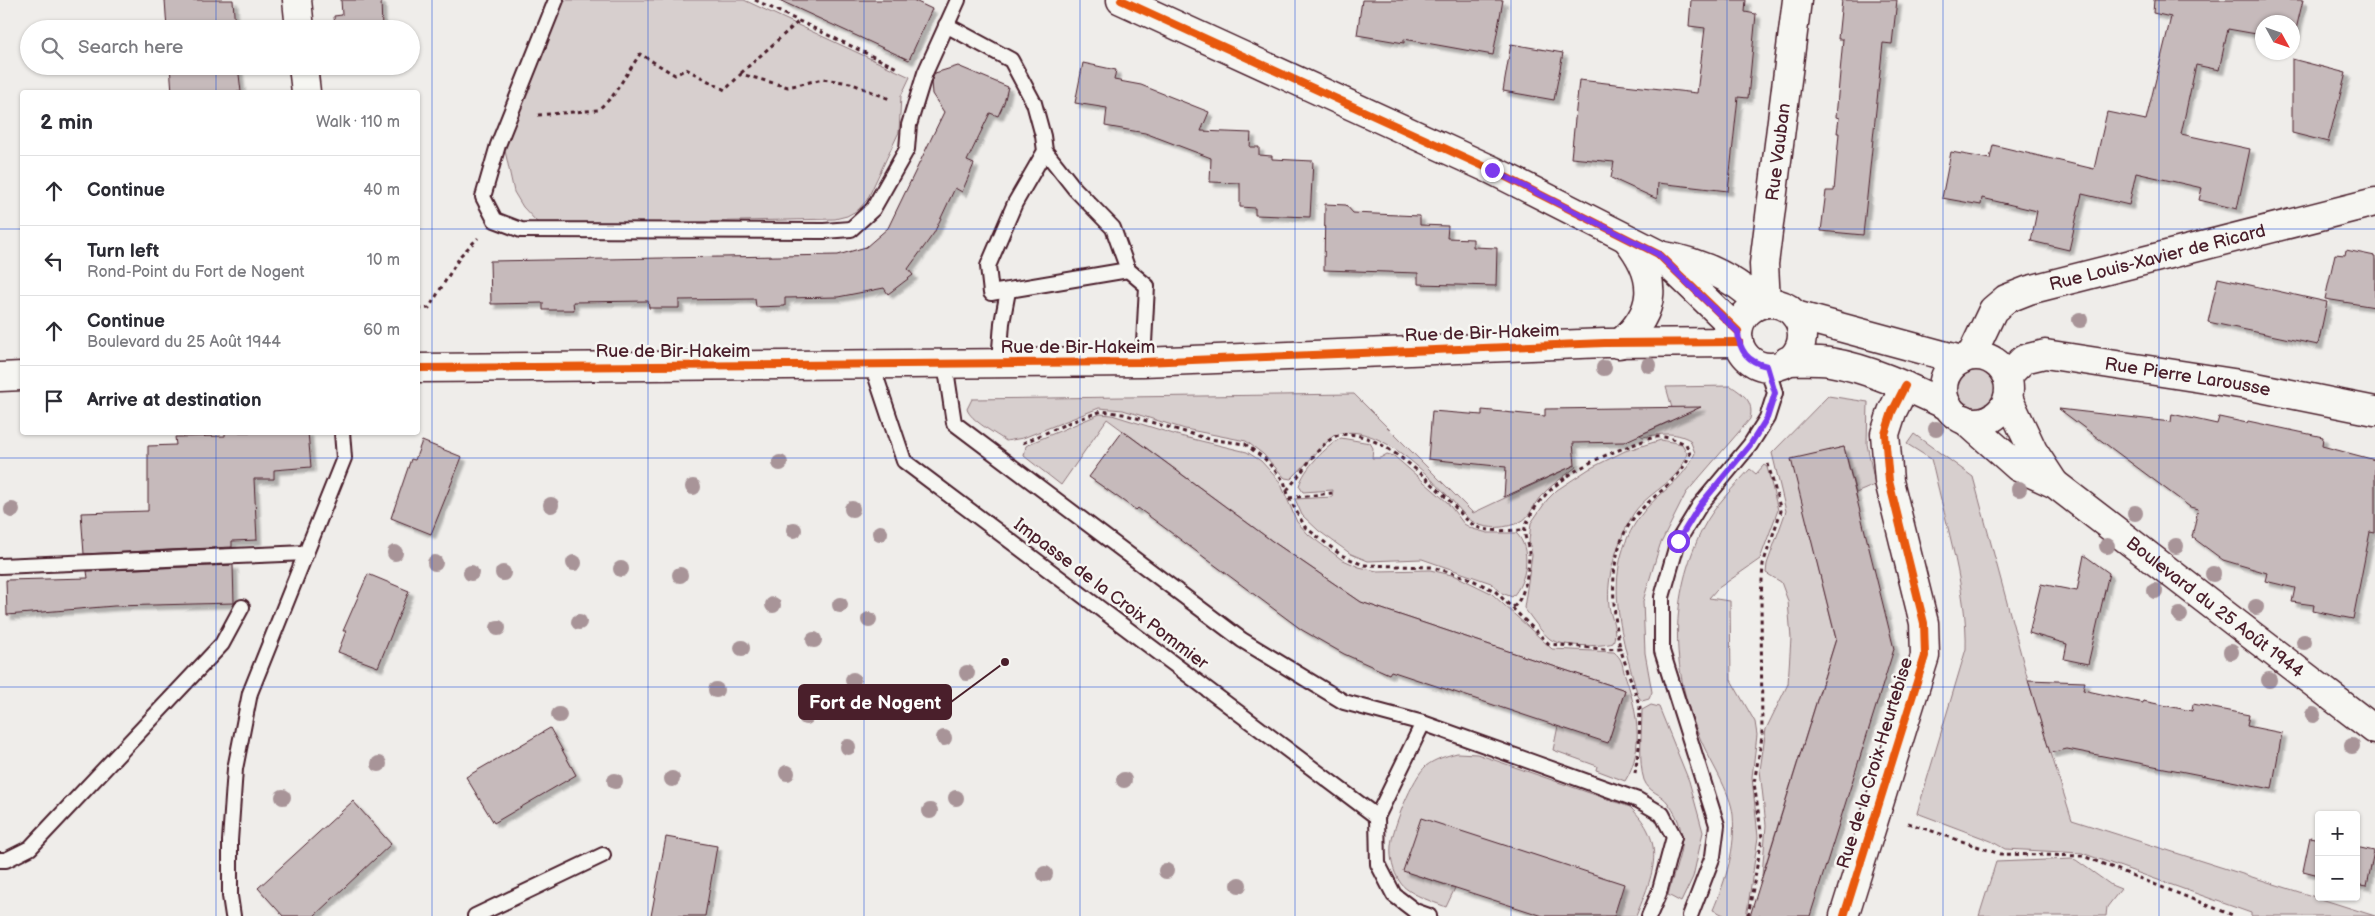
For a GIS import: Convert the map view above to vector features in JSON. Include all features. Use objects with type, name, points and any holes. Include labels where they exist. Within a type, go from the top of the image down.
[{"type":"street","points":[[297,0],[299,20]]},
{"type":"street","points":[[1121,0],[1492,170],[1658,254],[1681,258],[1714,271],[1744,288],[1764,304],[1787,308],[1795,315],[1800,324],[1800,345],[1796,354],[1777,364],[1749,359],[1739,337],[1658,254]]},
{"type":"street","name":"Rue Vauban","points":[[1764,304],[1764,264],[1797,0]]},
{"type":"street","points":[[304,75],[306,90]]},
{"type":"street","name":"Rue Louis-Xavier de Ricard","points":[[1966,358],[1994,310],[2006,299],[2029,290],[2375,202]]},
{"type":"street","points":[[1619,344],[1635,331],[1646,314],[1649,296],[1648,273],[1641,256],[1627,239]]},
{"type":"street","points":[[1739,337],[1746,314],[1764,304]]},
{"type":"street","points":[[1795,315],[1966,358],[1982,356],[1993,360],[2007,387],[2003,408],[1995,416],[1975,422],[1956,413],[1943,386],[1946,375],[1952,366],[1966,358]]},
{"type":"street","name":"Rue de Bir-Hakeim","points":[[420,368],[1143,362],[1619,344],[1739,337]]},
{"type":"street","name":"Rue Pierre Larousse","points":[[2007,387],[2024,359],[2045,354],[2246,385],[2375,410]]},
{"type":"street","name":"Boulevard du 25 Août 1944","points":[[1777,364],[1828,361],[1860,369],[1905,386],[1956,413],[2018,467],[2055,484],[2375,730]]},
{"type":"street","points":[[0,377],[20,376]]},
{"type":"street","name":"Rue de la Croix Heurtebise","points":[[1844,916],[1925,656],[1924,623],[1889,481],[1886,434],[1892,412],[1905,386]]},
{"type":"street","name":"Boulevard du 25 Août 1944","points":[[2007,387],[2033,451],[2055,484]]},
{"type":"lane","points":[[556,0],[508,118],[483,197],[495,220],[521,230],[851,230],[873,209],[907,149],[909,125],[922,80],[958,0]]},
{"type":"lane","points":[[946,25],[1011,60],[1034,103],[1045,151],[1075,188],[1113,228],[1128,270],[1147,286],[1143,362]]},
{"type":"lane","points":[[1045,151],[1015,203],[988,266],[991,294],[1128,270]]},
{"type":"lane","points":[[999,362],[1002,323],[1008,290]]},
{"type":"lane","points":[[945,363],[954,423],[1242,640],[1344,702],[1423,723],[1638,800],[1662,814],[1674,837],[1659,892],[1649,916]]},
{"type":"lane","name":"Impasse de la Croix Pommier","points":[[872,364],[904,461],[1377,817]]},
{"type":"lane","points":[[1690,916],[1712,856],[1717,824],[1662,651],[1662,597],[1678,541],[1700,505],[1750,445],[1767,418],[1775,393],[1777,364]]},
{"type":"lane","points":[[233,916],[230,887],[235,769],[250,693],[344,458],[342,435]]},
{"type":"lane","points":[[0,566],[306,553]]},
{"type":"lane","points":[[0,860],[6,860],[30,848],[222,644],[242,607]]},
{"type":"lane","points":[[1423,723],[1377,817],[1378,864],[1394,895],[1415,911],[1429,916]]},
{"type":"lane","points":[[475,916],[603,855]]},
{"type":"path","points":[[755,0],[922,80]]},
{"type":"path","points":[[508,118],[598,110],[612,97],[640,54],[675,75],[686,69],[725,90],[798,21]]},
{"type":"path","points":[[741,74],[788,87],[823,79],[850,83],[914,108]]},
{"type":"path","points":[[420,309],[429,308],[461,255],[495,220]]},
{"type":"path","points":[[1002,458],[1027,441],[1102,411],[1123,414],[1209,439],[1245,444],[1265,459],[1284,481],[1289,498],[1305,527],[1341,555],[1363,565],[1432,567],[1458,574],[1495,591],[1549,644],[1595,649],[1620,648]]},
{"type":"path","points":[[1287,490],[1324,445],[1338,435],[1349,435],[1375,441],[1403,459],[1476,526],[1494,530],[1524,530]]},
{"type":"path","points":[[1513,607],[1518,604],[1525,581],[1529,553],[1524,530],[1535,509],[1552,489],[1573,473],[1620,449],[1655,437],[1673,438],[1686,444],[1690,454],[1684,470],[1636,515],[1626,531],[1618,555],[1614,580],[1613,611],[1620,648],[1640,707],[1639,747],[1634,781],[1628,797]]},
{"type":"path","points":[[1748,916],[1762,838],[1754,783],[1762,737],[1760,597],[1763,564],[1781,511],[1769,465],[1750,445]]},
{"type":"path","points":[[1289,498],[1332,493]]},
{"type":"path","points":[[1876,812],[2000,854],[2083,856],[2235,916]]},
{"type":"shaded area","points":[[560,0],[744,0],[910,77],[901,96],[899,132],[867,200],[858,210],[847,216],[835,219],[547,225],[537,222],[523,207],[514,192],[504,146]]},
{"type":"shaded area","points":[[1977,366],[1987,372],[1997,384],[1999,400],[1984,408],[1977,409],[1966,405],[1954,385],[1957,377],[1962,372]]},
{"type":"shaded area","points":[[1731,386],[1747,399],[1751,408],[1750,419],[1686,493],[1660,545],[1643,601],[1645,653],[1652,692],[1649,699],[1642,701],[1638,696],[1620,625],[1618,577],[1622,554],[1631,532],[1645,510],[1679,478],[1695,453],[1690,440],[1678,435],[1667,434],[1643,437],[1640,435],[1671,421],[1672,408],[1666,387]]},
{"type":"shaded area","points":[[1354,394],[1473,513],[1575,465],[1576,467],[1538,499],[1524,520],[1509,526],[1486,527],[1471,521],[1411,461],[1380,440],[1364,434],[1348,432],[1333,436],[1291,479],[1285,478],[1263,454],[1246,441],[1185,429],[1123,410],[1099,408],[1023,438],[1006,441],[973,418],[967,409],[972,399]]},
{"type":"shaded area","points":[[1828,396],[1868,402],[1867,444],[1875,485],[1856,493],[1844,447],[1792,460],[1836,639],[1762,876],[1766,825],[1760,770],[1766,729],[1788,684],[1791,638],[1788,601],[1781,582],[1766,573],[1767,564],[1786,511],[1772,453]]},
{"type":"shaded area","points":[[1100,414],[1112,415],[1180,436],[1247,452],[1261,461],[1280,482],[1297,522],[1309,535],[1341,559],[1359,567],[1377,571],[1430,570],[1456,576],[1491,593],[1552,649],[1614,652],[1622,664],[1632,699],[1637,727],[1635,755],[1625,781],[1596,770],[1597,766],[1553,750],[1558,726],[1608,742],[1625,690],[1361,602],[1272,541],[1107,419],[1061,485],[1024,456],[1026,446],[1031,443]]},
{"type":"shaded area","points":[[1914,434],[1973,477],[2028,680],[2072,820],[2315,897],[2315,901],[2328,901],[2375,916],[2251,916],[2251,913],[2082,853],[2005,849],[1991,841],[1917,813],[1966,649],[1966,628],[1960,583],[1931,459],[1907,444]]},
{"type":"shaded area","points":[[1341,438],[1370,443],[1373,448],[1372,458],[1380,458],[1387,454],[1394,456],[1447,502],[1464,524],[1473,529],[1488,533],[1516,533],[1524,547],[1526,565],[1521,583],[1512,597],[1502,593],[1491,583],[1422,559],[1368,561],[1351,554],[1319,531],[1302,515],[1295,499],[1332,497],[1333,490],[1303,492],[1299,486],[1306,472],[1316,459]]},
{"type":"shaded area","points":[[1661,440],[1682,444],[1687,453],[1683,464],[1670,480],[1637,509],[1621,539],[1609,583],[1609,606],[1615,633],[1613,643],[1581,646],[1555,642],[1539,628],[1524,608],[1532,555],[1529,541],[1531,523],[1547,500],[1557,490],[1589,469],[1625,451]]},
{"type":"shaded area","points":[[1764,465],[1767,467],[1778,510],[1760,559],[1717,589],[1709,598],[1730,601],[1731,680],[1755,722],[1757,735],[1752,777],[1758,837],[1748,906],[1746,916],[1726,916],[1713,910],[1729,864],[1734,828],[1733,815],[1724,786],[1700,738],[1690,712],[1683,685],[1679,659],[1679,606],[1692,554],[1703,528],[1713,512],[1750,469],[1756,474]]},
{"type":"shaded area","points":[[1651,705],[1659,707],[1689,781],[1703,832],[1693,877],[1681,902],[1668,895],[1681,849],[1680,827],[1668,803],[1649,788],[1642,773],[1642,710]]},
{"type":"shaded area","points":[[1457,753],[1477,754],[1630,807],[1642,820],[1649,833],[1654,859],[1648,886],[1636,916],[1614,916],[1404,871],[1455,888],[1446,907],[1421,897],[1403,886],[1394,869],[1391,851],[1392,838],[1404,804],[1415,781],[1426,766]]},
{"type":"shaded area","points":[[2072,859],[2111,885],[2121,889],[2107,907],[2106,916],[1979,916],[1996,862]]},
{"type":"building","points":[[165,0],[233,0],[234,20],[166,20]]},
{"type":"building","points":[[341,0],[381,0],[382,20],[334,20],[334,16],[342,15]]},
{"type":"building","points":[[779,0],[913,0],[932,9],[909,60]]},
{"type":"building","points":[[1362,0],[1503,0],[1493,55],[1404,39],[1404,43],[1357,35]]},
{"type":"building","points":[[1691,0],[1746,0],[1745,12],[1756,14],[1748,98],[1738,97],[1728,191],[1658,183],[1657,199],[1611,178],[1614,162],[1571,158],[1579,80],[1697,93],[1705,28],[1689,26]]},
{"type":"building","points":[[1842,0],[1897,0],[1892,44],[1883,43],[1863,235],[1821,231],[1826,191],[1834,191],[1839,133],[1837,133],[1839,118],[1836,117],[1843,39],[1838,39]]},
{"type":"building","points":[[2154,0],[2303,0],[2299,15],[2255,15],[2255,34],[2228,29],[2219,70],[2196,65],[2181,134],[2250,149],[2237,209],[2199,200],[2202,188],[2136,173],[2129,205],[2082,194],[2069,250],[2031,241],[2037,211],[1982,198],[1981,205],[1942,198],[1951,152],[1990,159],[1993,145],[2094,169],[2107,112],[2146,120],[2171,17],[2153,13]]},
{"type":"building","points":[[1511,44],[1563,53],[1554,100],[1503,91]]},
{"type":"building","points":[[2292,60],[2346,73],[2328,142],[2292,133]]},
{"type":"building","points":[[1083,63],[1116,70],[1114,80],[1141,85],[1209,112],[1201,131],[1251,133],[1250,147],[1259,147],[1259,155],[1272,156],[1272,159],[1313,161],[1310,217],[1255,215],[1255,208],[1240,207],[1240,183],[1210,182],[1211,158],[1145,133],[1105,126],[1107,108],[1075,103]]},
{"type":"building","points":[[958,66],[1008,87],[1004,103],[998,116],[990,113],[967,161],[974,164],[962,192],[955,188],[934,233],[908,269],[913,275],[888,294],[884,288],[838,297],[785,298],[785,306],[756,307],[755,299],[679,300],[679,308],[649,308],[648,301],[573,302],[574,310],[543,310],[543,303],[491,304],[490,261],[838,255],[866,247],[888,228],[944,112],[932,94],[931,82],[935,73]]},
{"type":"building","points":[[171,75],[239,75],[241,90],[172,90]]},
{"type":"building","points":[[1325,204],[1346,205],[1353,213],[1420,216],[1420,225],[1448,226],[1447,238],[1473,239],[1473,247],[1497,248],[1496,286],[1418,284],[1418,273],[1324,270]]},
{"type":"building","points":[[2346,250],[2375,256],[2375,307],[2325,299],[2335,254],[2345,255]]},
{"type":"building","points":[[2218,278],[2327,302],[2318,345],[2208,322]]},
{"type":"building","points":[[1701,407],[1624,442],[1573,443],[1575,465],[1504,497],[1506,467],[1428,459],[1432,411],[1482,415],[1482,410],[1545,416],[1545,409]]},
{"type":"building","points":[[2059,409],[2171,422],[2172,414],[2217,424],[2219,417],[2247,423],[2248,421],[2323,437],[2322,446],[2375,460],[2375,533],[2370,532],[2353,619],[2313,611],[2314,605],[2292,602],[2295,588],[2265,581],[2267,573],[2223,560],[2192,537],[2198,509],[2190,507]]},
{"type":"building","points":[[1123,431],[1272,541],[1361,602],[1625,690],[1608,743],[1391,671],[1389,674],[1344,654],[1302,630],[1138,508],[1136,510],[1089,477]]},
{"type":"building","points":[[308,435],[311,467],[274,470],[274,479],[254,479],[257,540],[232,541],[232,547],[84,554],[81,513],[148,511],[148,446],[176,445],[175,437]]},
{"type":"building","points":[[422,441],[462,457],[431,534],[391,518],[411,459],[415,460]]},
{"type":"building","points":[[1844,447],[1894,649],[1810,916],[1750,916],[1836,639],[1791,459]]},
{"type":"building","points":[[2084,555],[2109,573],[2088,664],[2064,659],[2067,644],[2029,633],[2041,584],[2077,591]]},
{"type":"building","points":[[233,565],[234,603],[114,606],[7,615],[6,580],[88,578],[87,571]]},
{"type":"building","points":[[368,574],[409,591],[378,667],[338,652],[346,631],[343,631]]},
{"type":"building","points":[[2028,680],[2085,682],[2083,690],[2143,703],[2143,701],[2192,711],[2193,704],[2249,715],[2247,726],[2282,733],[2272,789],[2067,749],[2050,753]]},
{"type":"building","points":[[550,728],[576,775],[494,823],[466,777]]},
{"type":"building","points":[[353,801],[391,844],[314,916],[283,916],[258,888]]},
{"type":"building","points":[[1421,818],[1624,884],[1614,916],[1543,916],[1403,871]]},
{"type":"building","points":[[666,837],[717,846],[705,916],[651,916]]},
{"type":"building","points":[[2310,837],[2315,838],[2315,874],[2303,871]]},
{"type":"building","points":[[2360,848],[2374,851],[2367,886],[2360,885]]},
{"type":"cycle path","points":[[1121,0],[1492,170],[1658,254],[1738,331]]},
{"type":"cycle path","points":[[420,368],[1143,362],[1605,343],[1739,342]]},
{"type":"cycle path","points":[[1844,916],[1925,656],[1924,623],[1889,481],[1885,434],[1892,412],[1905,386]]},
{"type":"place","name":"Fort de Nogent","points":[[1005,662]]},
{"type":"route","points":[[1492,170],[1658,254],[1738,332],[1739,342],[1749,359],[1757,364],[1767,366],[1775,393],[1767,418],[1750,445],[1700,505],[1678,541]]}]
